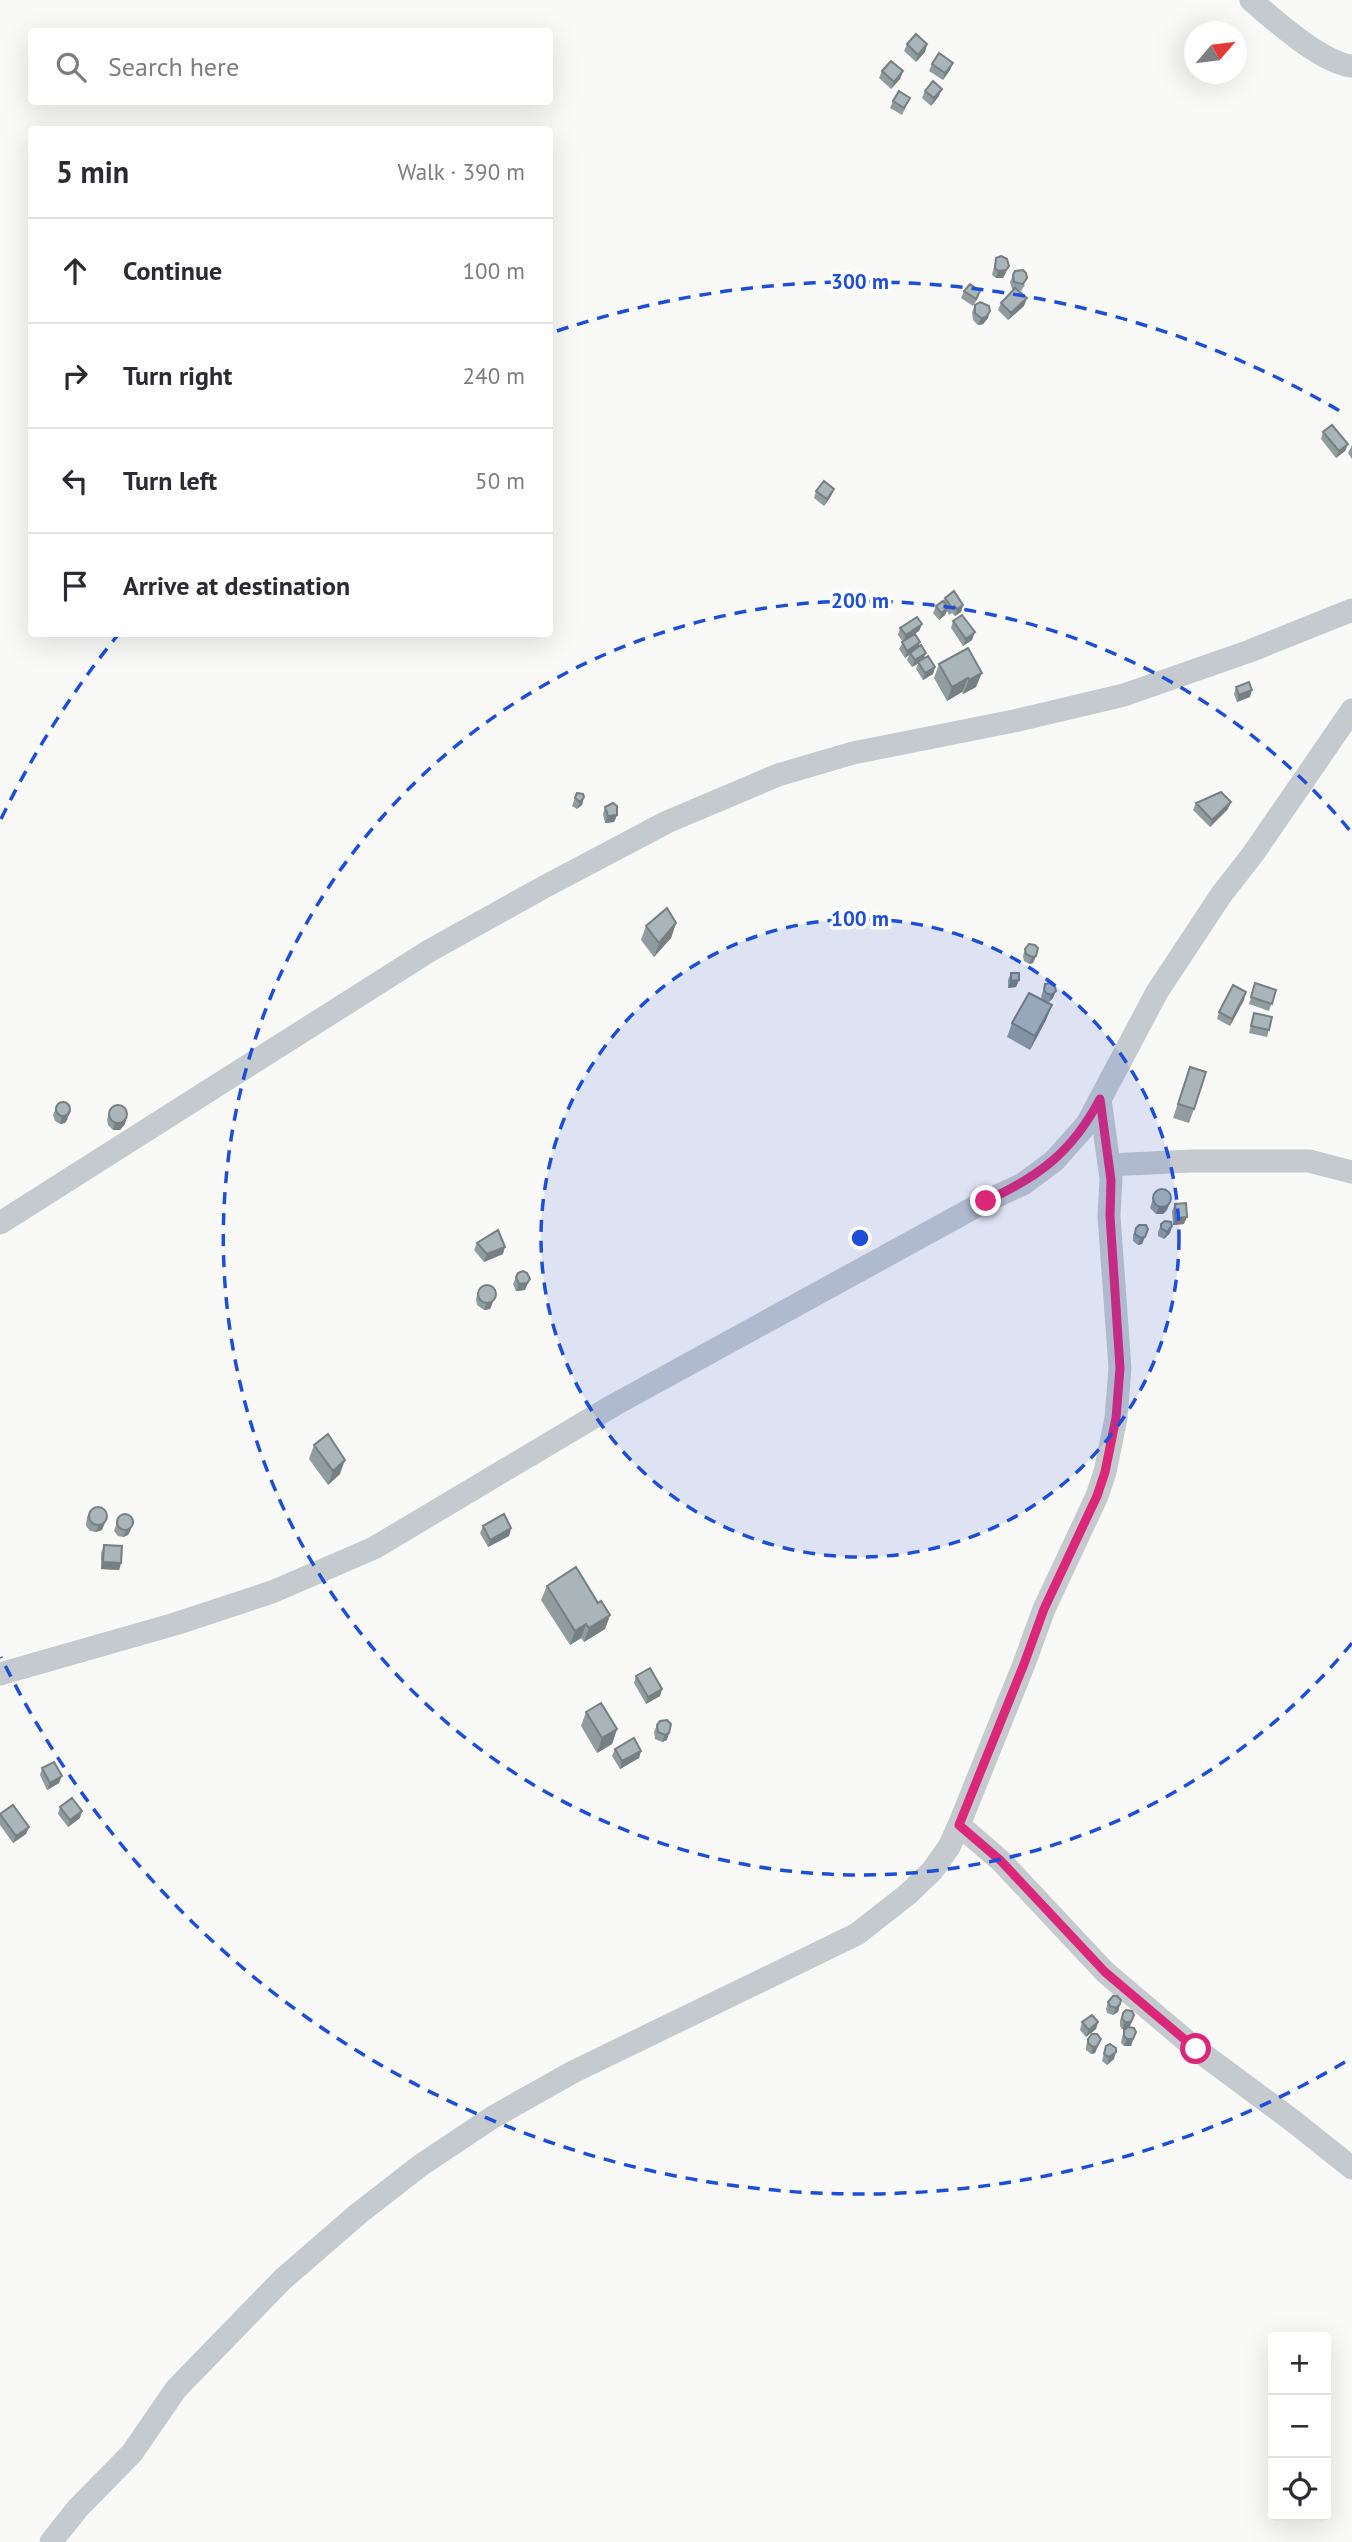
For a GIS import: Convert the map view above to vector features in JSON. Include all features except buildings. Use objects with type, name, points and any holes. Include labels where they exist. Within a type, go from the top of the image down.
[{"type":"street","points":[[1251,0],[1280,25],[1323,55],[1352,66]]},
{"type":"street","points":[[0,1223],[429,951],[667,822],[778,775],[853,753],[1014,721],[1124,695],[1250,651],[1352,610]]},
{"type":"street","points":[[0,1674],[175,1624],[272,1592],[373,1548],[614,1405],[986,1201],[1023,1184],[1054,1161],[1087,1124],[1157,992],[1221,895],[1253,854],[1352,710]]},
{"type":"street","points":[[51,2542],[78,2508],[131,2453],[176,2389],[193,2370],[283,2279],[358,2214],[421,2165],[493,2117],[550,2085],[857,1934],[908,1894],[932,1871],[949,1847],[959,1825],[1044,1609],[1097,1496],[1105,1472],[1116,1418],[1120,1368],[1109,1165],[1100,1099]]},
{"type":"street","points":[[1109,1165],[1191,1161],[1309,1161],[1352,1172]]},
{"type":"street","points":[[959,1825],[1001,1861],[1105,1972],[1196,2049],[1352,2168]]},
{"type":"route","points":[[986,1201],[1023,1184],[1054,1161],[1087,1124],[1100,1099],[1111,1180],[1110,1216],[1120,1368],[1116,1418],[1097,1496],[1044,1609],[959,1825],[1001,1861],[1105,1972],[1196,2049]]}]
